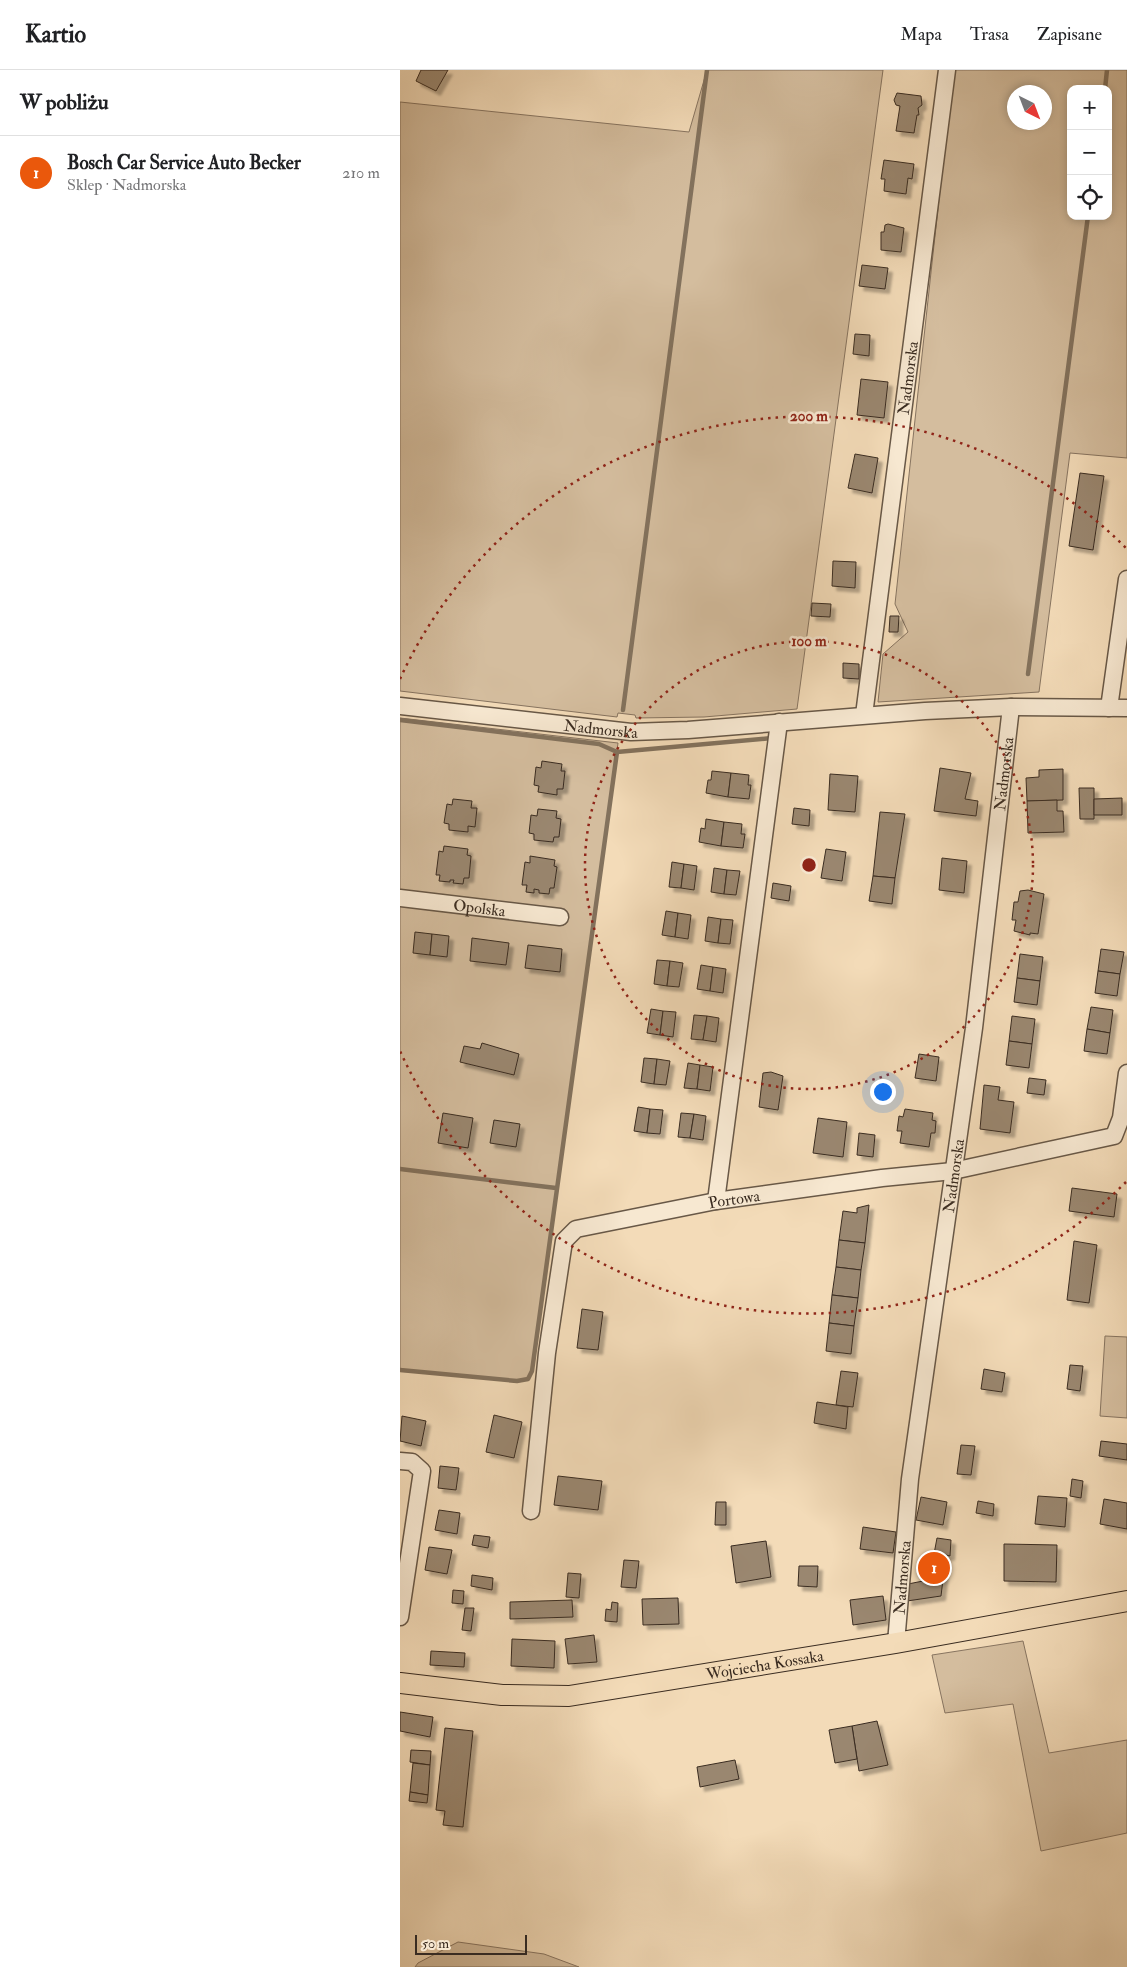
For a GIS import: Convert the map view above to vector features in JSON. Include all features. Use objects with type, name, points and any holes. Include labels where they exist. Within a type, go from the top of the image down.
[{"type":"main road","name":"Wojciecha Kossaka","points":[[400,1683],[502,1695],[569,1696],[896,1643],[1127,1601]]},
{"type":"street","name":"Nadmorska","points":[[864,715],[947,70]]},
{"type":"street","points":[[1109,708],[1127,579]]},
{"type":"street","name":"Nadmorska","points":[[400,706],[631,732],[679,731],[864,715],[1011,707],[1127,708]]},
{"type":"street","name":"Nadmorska","points":[[896,1643],[910,1479],[974,1028],[1011,707]]},
{"type":"street","points":[[716,1201],[779,722]]},
{"type":"street","name":"Opolska","points":[[400,898],[560,917]]},
{"type":"street","name":"Portowa","points":[[530,1511],[547,1353],[564,1241],[576,1229],[716,1201],[882,1178],[953,1171],[1114,1136],[1121,1118],[1127,1073]]},
{"type":"street","points":[[400,1461],[412,1462],[422,1472],[400,1617]]},
{"type":"shaded area","points":[[707,70],[883,70],[797,709],[704,717],[636,718],[635,715],[618,713],[617,717],[400,691],[400,102],[689,132]]},
{"type":"shaded area","points":[[953,70],[1127,70],[1127,458],[1070,453],[1039,692],[878,702],[883,654],[908,632],[895,604]]},
{"type":"shaded area","points":[[400,718],[618,743],[532,1371],[528,1379],[517,1381],[400,1370]]},
{"type":"shaded area","points":[[1105,1336],[1127,1337],[1127,1418],[1100,1416]]},
{"type":"shaded area","points":[[1023,1641],[1049,1753],[1127,1740],[1127,1833],[1041,1851],[1013,1704],[945,1713],[932,1655]]},
{"type":"shaded area","points":[[458,1942],[544,1954],[579,1967],[415,1967],[418,1963]]},
{"type":"building","points":[[421,70],[448,70],[436,91],[416,81]]},
{"type":"building","points":[[897,93],[921,96],[922,105],[918,108],[919,115],[917,115],[914,133],[896,131],[900,106],[896,105],[894,100]]},
{"type":"building","points":[[884,160],[914,164],[912,179],[908,178],[906,194],[884,191],[885,179],[881,179]]},
{"type":"building","points":[[885,225],[904,228],[901,252],[881,250],[881,232],[884,232]]},
{"type":"building","points":[[862,265],[888,268],[885,289],[859,286]]},
{"type":"building","points":[[855,334],[870,335],[869,356],[853,354]]},
{"type":"building","points":[[861,379],[888,382],[884,418],[857,415]]},
{"type":"building","points":[[855,454],[878,458],[872,493],[848,488]]},
{"type":"building","points":[[1080,473],[1104,476],[1093,550],[1069,546]]},
{"type":"building","points":[[833,561],[856,562],[855,588],[832,586]]},
{"type":"building","points":[[812,603],[831,604],[830,617],[811,616]]},
{"type":"building","points":[[890,616],[899,616],[898,632],[889,632]]},
{"type":"building","points":[[843,663],[859,664],[859,679],[843,678]]},
{"type":"building","points":[[542,761],[562,764],[561,771],[565,771],[563,789],[557,789],[557,795],[538,792],[539,786],[534,785],[536,767],[541,768]]},
{"type":"building","points":[[940,768],[971,773],[965,799],[978,801],[976,816],[934,811]]},
{"type":"building","points":[[1063,769],[1063,800],[1027,801],[1026,778],[1039,777],[1039,770]]},
{"type":"building","points":[[712,771],[731,773],[728,797],[706,793]]},
{"type":"building","points":[[731,773],[749,775],[748,785],[751,785],[749,799],[728,797]]},
{"type":"building","points":[[830,774],[858,776],[855,812],[828,810]]},
{"type":"building","points":[[1079,788],[1094,788],[1094,819],[1080,819]]},
{"type":"building","points":[[1122,798],[1122,815],[1094,815],[1094,799]]},
{"type":"building","points":[[453,799],[472,801],[471,808],[477,808],[475,827],[468,826],[468,832],[449,830],[449,824],[444,823],[447,804],[452,805]]},
{"type":"building","points":[[1057,800],[1057,811],[1063,811],[1064,832],[1028,833],[1027,801]]},
{"type":"building","points":[[794,808],[810,810],[809,826],[792,824]]},
{"type":"building","points":[[538,809],[557,811],[556,818],[561,819],[559,837],[554,837],[553,842],[534,840],[534,834],[529,833],[531,815],[537,816]]},
{"type":"building","points":[[880,812],[905,814],[895,878],[873,876]]},
{"type":"building","points":[[706,819],[724,822],[721,846],[699,842],[701,828],[705,829]]},
{"type":"building","points":[[724,822],[742,824],[741,834],[745,834],[743,848],[721,846]]},
{"type":"building","points":[[444,846],[468,849],[467,855],[471,856],[469,878],[464,878],[463,884],[453,883],[454,880],[450,880],[450,882],[439,881],[440,875],[436,875],[439,851],[443,852]]},
{"type":"building","points":[[826,849],[846,852],[842,881],[821,878]]},
{"type":"building","points":[[530,856],[555,860],[554,866],[557,867],[554,888],[550,888],[549,894],[539,893],[539,890],[534,889],[534,893],[526,892],[527,885],[522,885],[525,862],[530,863]]},
{"type":"building","points":[[942,858],[967,861],[964,893],[939,890]]},
{"type":"building","points":[[672,862],[684,864],[681,888],[669,887]]},
{"type":"building","points":[[684,864],[697,866],[694,890],[681,888]]},
{"type":"building","points":[[714,868],[727,870],[724,894],[711,892]]},
{"type":"building","points":[[727,870],[740,871],[736,895],[724,894]]},
{"type":"building","points":[[873,876],[895,878],[892,904],[869,901]]},
{"type":"building","points":[[773,883],[791,886],[789,901],[771,898]]},
{"type":"building","points":[[1028,890],[1044,894],[1038,934],[1030,933],[1030,935],[1014,931],[1016,920],[1012,920],[1014,902],[1018,902],[1020,891]]},
{"type":"building","points":[[666,911],[678,913],[675,937],[662,935]]},
{"type":"building","points":[[678,913],[691,915],[688,939],[675,937]]},
{"type":"building","points":[[708,917],[721,919],[718,943],[705,941]]},
{"type":"building","points":[[721,919],[733,920],[730,944],[718,943]]},
{"type":"building","points":[[415,932],[432,934],[430,955],[413,953]]},
{"type":"building","points":[[432,934],[449,936],[447,957],[430,955]]},
{"type":"building","points":[[472,938],[509,943],[506,965],[470,961]]},
{"type":"building","points":[[528,945],[562,949],[560,972],[525,968]]},
{"type":"building","points":[[1101,949],[1124,952],[1120,974],[1098,971]]},
{"type":"building","points":[[1020,954],[1043,957],[1040,981],[1017,978]]},
{"type":"building","points":[[657,960],[670,961],[667,986],[654,984]]},
{"type":"building","points":[[670,961],[683,963],[679,987],[667,986]]},
{"type":"building","points":[[701,965],[713,967],[710,991],[697,989]]},
{"type":"building","points":[[713,967],[726,969],[723,993],[710,991]]},
{"type":"building","points":[[1098,971],[1120,974],[1117,996],[1095,993]]},
{"type":"building","points":[[1017,978],[1040,981],[1037,1005],[1014,1002]]},
{"type":"building","points":[[1091,1007],[1113,1010],[1110,1033],[1087,1029]]},
{"type":"building","points":[[651,1009],[663,1011],[660,1035],[647,1033]]},
{"type":"building","points":[[663,1011],[676,1012],[673,1037],[660,1035]]},
{"type":"building","points":[[694,1015],[707,1016],[703,1040],[691,1039]]},
{"type":"building","points":[[707,1016],[719,1018],[716,1042],[703,1040]]},
{"type":"building","points":[[1012,1016],[1035,1019],[1032,1044],[1009,1041]]},
{"type":"building","points":[[1087,1029],[1110,1033],[1107,1054],[1084,1051]]},
{"type":"building","points":[[1009,1041],[1032,1044],[1029,1068],[1006,1065]]},
{"type":"building","points":[[482,1043],[519,1054],[514,1075],[460,1062],[464,1046],[480,1049]]},
{"type":"building","points":[[919,1054],[939,1057],[936,1081],[915,1078]]},
{"type":"building","points":[[644,1058],[657,1059],[654,1084],[641,1082]]},
{"type":"building","points":[[657,1059],[670,1061],[666,1085],[654,1084]]},
{"type":"building","points":[[688,1063],[700,1065],[697,1089],[684,1088]]},
{"type":"building","points":[[700,1065],[713,1067],[710,1091],[697,1089]]},
{"type":"building","points":[[771,1072],[783,1076],[778,1110],[759,1107],[763,1073]]},
{"type":"building","points":[[1029,1078],[1046,1080],[1044,1095],[1027,1093]]},
{"type":"building","points":[[984,1085],[1000,1087],[998,1100],[1014,1102],[1010,1133],[980,1129]]},
{"type":"building","points":[[638,1107],[650,1109],[647,1133],[634,1131]]},
{"type":"building","points":[[650,1109],[663,1110],[660,1134],[647,1133]]},
{"type":"building","points":[[905,1109],[933,1113],[932,1120],[936,1121],[935,1133],[931,1133],[929,1147],[900,1143],[902,1131],[897,1131],[899,1116],[903,1117]]},
{"type":"building","points":[[443,1113],[473,1118],[468,1148],[438,1143]]},
{"type":"building","points":[[681,1113],[694,1114],[690,1138],[678,1137]]},
{"type":"building","points":[[694,1114],[706,1116],[703,1140],[690,1138]]},
{"type":"building","points":[[818,1118],[847,1122],[843,1157],[813,1153]]},
{"type":"building","points":[[494,1120],[520,1124],[516,1147],[490,1143]]},
{"type":"building","points":[[859,1133],[875,1135],[873,1157],[857,1155]]},
{"type":"building","points":[[1072,1188],[1117,1194],[1114,1217],[1069,1211]]},
{"type":"building","points":[[869,1205],[865,1243],[839,1240],[843,1211],[857,1213],[857,1208]]},
{"type":"building","points":[[839,1240],[865,1243],[861,1270],[836,1267]]},
{"type":"building","points":[[1074,1241],[1097,1245],[1089,1303],[1067,1300]]},
{"type":"building","points":[[836,1267],[861,1270],[858,1298],[832,1295]]},
{"type":"building","points":[[832,1295],[858,1298],[854,1326],[829,1323]]},
{"type":"building","points":[[582,1309],[603,1312],[598,1350],[577,1348]]},
{"type":"building","points":[[829,1323],[854,1326],[851,1354],[826,1351]]},
{"type":"building","points":[[1070,1365],[1083,1366],[1080,1391],[1067,1389]]},
{"type":"building","points":[[984,1369],[1005,1373],[1002,1392],[981,1389]]},
{"type":"building","points":[[841,1371],[858,1373],[853,1407],[836,1405]]},
{"type":"building","points":[[817,1402],[848,1407],[846,1429],[814,1423]]},
{"type":"building","points":[[494,1415],[522,1422],[514,1458],[486,1452]]},
{"type":"building","points":[[402,1416],[426,1421],[421,1446],[400,1441]]},
{"type":"building","points":[[1101,1441],[1127,1444],[1127,1460],[1099,1456]]},
{"type":"building","points":[[961,1445],[975,1446],[971,1475],[957,1474]]},
{"type":"building","points":[[440,1466],[459,1468],[456,1490],[438,1488]]},
{"type":"building","points":[[558,1476],[602,1481],[598,1510],[554,1505]]},
{"type":"building","points":[[1072,1479],[1083,1481],[1081,1498],[1070,1496]]},
{"type":"building","points":[[1038,1496],[1067,1498],[1065,1527],[1035,1524]]},
{"type":"building","points":[[921,1497],[947,1502],[943,1525],[916,1520]]},
{"type":"building","points":[[1104,1499],[1127,1503],[1127,1529],[1100,1524]]},
{"type":"building","points":[[978,1501],[994,1504],[993,1516],[976,1513]]},
{"type":"building","points":[[716,1502],[726,1502],[726,1525],[715,1525]]},
{"type":"building","points":[[439,1510],[460,1513],[457,1534],[435,1530]]},
{"type":"building","points":[[863,1527],[896,1532],[893,1553],[860,1549]]},
{"type":"building","points":[[474,1535],[490,1537],[488,1548],[472,1545]]},
{"type":"building","points":[[937,1538],[951,1540],[950,1556],[946,1555],[941,1596],[907,1601],[908,1584],[923,1581],[926,1554],[934,1554]]},
{"type":"building","points":[[766,1541],[771,1577],[736,1583],[731,1546]]},
{"type":"building","points":[[1004,1544],[1057,1545],[1056,1582],[1004,1581]]},
{"type":"building","points":[[429,1547],[452,1550],[447,1574],[425,1570]]},
{"type":"building","points":[[624,1560],[639,1561],[636,1588],[621,1587]]},
{"type":"building","points":[[799,1566],[818,1566],[817,1587],[798,1586]]},
{"type":"building","points":[[568,1573],[581,1574],[579,1598],[566,1597]]},
{"type":"building","points":[[472,1575],[493,1578],[492,1590],[471,1586]]},
{"type":"building","points":[[453,1590],[464,1591],[463,1604],[452,1603]]},
{"type":"building","points":[[883,1596],[886,1620],[853,1625],[850,1600]]},
{"type":"building","points":[[678,1598],[679,1624],[643,1625],[642,1599]]},
{"type":"building","points":[[572,1600],[573,1617],[510,1619],[510,1602]]},
{"type":"building","points":[[612,1602],[618,1603],[617,1622],[605,1621],[606,1609],[611,1610]]},
{"type":"building","points":[[465,1608],[474,1608],[471,1631],[462,1630]]},
{"type":"building","points":[[594,1635],[597,1662],[568,1664],[565,1639]]},
{"type":"building","points":[[512,1639],[555,1641],[554,1668],[511,1666]]},
{"type":"building","points":[[431,1651],[465,1653],[464,1667],[430,1665]]},
{"type":"building","points":[[400,1712],[433,1717],[430,1737],[400,1731]]},
{"type":"building","points":[[877,1721],[888,1765],[859,1771],[852,1726]]},
{"type":"building","points":[[852,1726],[857,1759],[835,1763],[829,1730]]},
{"type":"building","points":[[445,1728],[473,1731],[463,1827],[443,1825],[445,1811],[436,1810]]},
{"type":"building","points":[[411,1750],[431,1751],[430,1765],[410,1762]]},
{"type":"building","points":[[735,1760],[739,1779],[700,1787],[697,1767]]},
{"type":"building","points":[[413,1763],[430,1765],[428,1795],[410,1792]]},
{"type":"building","points":[[410,1792],[428,1795],[427,1803],[409,1801]]},
{"type":"waterway","points":[[623,710],[707,70]]},
{"type":"waterway","points":[[1105,85],[1107,70]]},
{"type":"waterway","points":[[1028,674],[1087,220]]},
{"type":"waterway","points":[[400,720],[599,744],[617,752],[772,738]]},
{"type":"waterway","points":[[400,1370],[517,1381],[528,1379],[532,1371],[617,752]]},
{"type":"waterway","points":[[400,1169],[556,1188]]},
{"type":"place","name":"Bosch Car Service Auto Becker","points":[[934,1568]]}]
